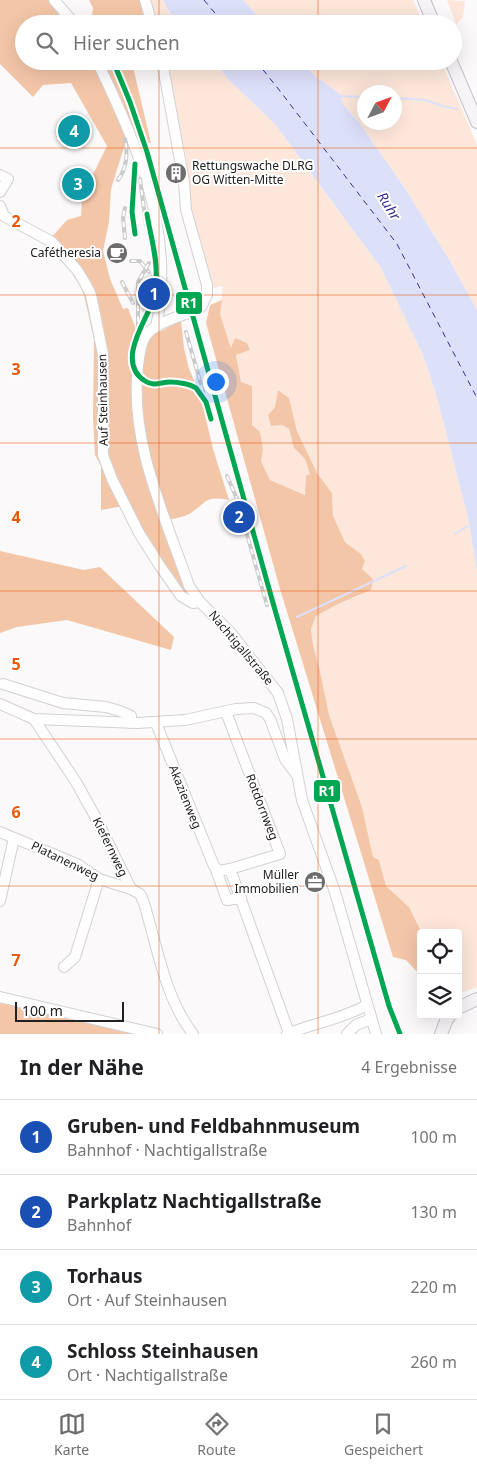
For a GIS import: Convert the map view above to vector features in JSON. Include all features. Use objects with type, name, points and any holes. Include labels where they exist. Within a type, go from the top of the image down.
[{"type":"main road","points":[[424,0],[430,15]]},
{"type":"main road","points":[[455,70],[477,122]]},
{"type":"main road","points":[[462,1006],[477,999]]},
{"type":"main road","points":[[441,1034],[447,1019]]},
{"type":"street","points":[[54,0],[67,15]]},
{"type":"street","points":[[145,0],[149,15]]},
{"type":"street","name":"Nachtigallstraße","points":[[102,70],[146,177],[153,203],[162,257],[160,299],[156,327],[145,336],[137,373],[138,419],[148,466],[189,586],[200,602],[231,633],[278,693],[287,719],[302,800],[334,892],[376,1034]]},
{"type":"street","points":[[156,327],[202,308],[207,295],[207,285],[186,210],[184,182],[163,70]]},
{"type":"street","points":[[0,175],[8,179],[0,192]]},
{"type":"street","name":"Auf Steinhausen","points":[[1,209],[4,216],[52,242],[77,270],[85,283],[90,295],[102,347],[103,455],[112,479],[139,533],[160,566],[181,596],[194,603],[200,602]]},
{"type":"street","points":[[3,684],[62,703],[106,707],[120,711],[131,716],[131,723]]},
{"type":"street","points":[[0,704],[34,719],[131,723],[185,720],[246,708],[260,710],[266,713],[270,719],[284,759],[297,775]]},
{"type":"street","name":"Rotdornweg","points":[[226,712],[280,854],[230,869]]},
{"type":"street","name":"Kiefernweg","points":[[34,719],[76,782],[131,889],[140,894],[173,1002],[193,1034]]},
{"type":"street","name":"Akazienweg","points":[[156,723],[227,900],[241,898]]},
{"type":"street","name":"Platanenweg","points":[[0,832],[77,864],[99,879],[131,889]]},
{"type":"street","points":[[0,901],[14,838]]},
{"type":"street","points":[[216,870],[230,869],[288,1034],[304,1027],[356,1012],[367,1005]]},
{"type":"street","points":[[64,967],[75,957],[99,879]]},
{"type":"street","points":[[0,997],[156,1034]]},
{"type":"street","points":[[347,1034],[356,1025],[371,1019]]},
{"type":"shaded area","points":[[0,0],[53,0],[69,15],[15,15],[15,70],[134,70],[151,143],[137,141],[125,144],[111,189],[109,222],[103,251],[110,279],[123,309],[128,308],[138,335],[149,336],[181,321],[189,369],[200,394],[213,449],[229,500],[211,499],[189,514],[168,520],[185,595],[157,559],[129,505],[101,510],[101,466],[95,455],[93,417],[94,339],[78,269],[50,239],[67,220],[81,216],[82,197],[107,146],[71,83],[43,85],[33,97],[0,64]]},
{"type":"shaded area","points":[[89,0],[142,0],[147,15],[92,15],[93,8]]},
{"type":"shaded area","points":[[148,0],[163,0],[171,15],[154,15]]},
{"type":"shaded area","points":[[243,0],[413,0],[420,15],[257,15]]},
{"type":"shaded area","points":[[447,0],[465,1],[463,18],[462,15],[453,15]]},
{"type":"shaded area","points":[[168,70],[221,70],[275,124],[381,268],[423,355],[436,394],[468,517],[477,571],[477,987],[462,993],[462,929],[420,929],[409,907],[386,886],[379,860],[373,858],[362,807],[329,715],[311,629],[316,616],[338,604],[361,595],[361,554],[345,542],[333,516],[332,493],[317,473],[297,431],[289,398],[279,390],[275,407],[268,415],[271,426],[282,425],[289,429],[294,448],[305,459],[310,474],[306,477],[306,495],[270,480],[261,461],[263,449],[252,425],[252,386],[241,382],[236,355],[249,350],[235,338],[232,349],[220,314],[223,286],[212,288],[193,222],[188,196],[187,163]]},
{"type":"shaded area","points":[[309,70],[445,70],[477,145],[477,310],[450,261],[406,190],[364,130],[402,130],[402,85],[357,85],[357,120],[343,104],[340,94]]},
{"type":"shaded area","points":[[222,300],[220,314],[231,348],[235,338],[247,343],[250,350],[236,355],[241,382],[252,386],[252,425],[260,432],[263,450],[261,461],[270,480],[305,495],[306,476],[310,474],[305,459],[294,448],[289,429],[282,425],[271,426],[268,415],[275,407],[278,390],[289,398],[297,431],[317,473],[332,493],[333,516],[345,542],[361,554],[365,561],[362,569],[373,579],[371,590],[316,616],[311,629],[329,715],[362,807],[373,857],[379,860],[386,886],[409,907],[420,929],[417,929],[417,972],[406,960],[393,957],[280,589],[206,323],[210,305]]},
{"type":"shaded area","points":[[0,551],[84,570],[100,567],[174,637],[171,650],[67,620],[17,627],[0,633]]},
{"type":"shaded area","points":[[0,1001],[147,1034],[0,1034]]},
{"type":"water","points":[[163,0],[243,0],[257,15],[171,15]]},
{"type":"water","name":"Ruhr","points":[[221,70],[309,70],[340,94],[343,104],[357,120],[357,130],[364,130],[406,190],[450,261],[477,310],[477,571],[468,517],[436,394],[423,355],[381,268],[275,124]]},
{"type":"waterway","points":[[339,96],[357,97]]},
{"type":"waterway","points":[[402,99],[425,100],[457,109]]},
{"type":"waterway","points":[[455,534],[468,526]]},
{"type":"waterway","points":[[297,617],[406,566]]},
{"type":"ferry route","points":[[204,0],[216,15]]},
{"type":"ferry route","points":[[263,70],[397,244],[477,398]]},
{"type":"railway","points":[[118,180],[126,160],[125,139]]},
{"type":"railway","points":[[135,164],[132,212],[135,234]]},
{"type":"railway","points":[[140,179],[146,225],[151,240]]},
{"type":"railway","points":[[125,208],[123,218],[125,238]]},
{"type":"railway","points":[[153,232],[156,252],[155,263]]},
{"type":"railway","points":[[131,261],[140,261],[149,272]]},
{"type":"railway","points":[[138,333],[138,282],[149,263]]},
{"type":"railway","points":[[145,317],[146,295],[154,273],[155,264]]},
{"type":"railway","points":[[122,282],[133,303]]},
{"type":"railway","points":[[186,332],[206,402]]},
{"type":"railway","points":[[227,476],[237,499],[267,605]]},
{"type":"transit line","name":"R1","points":[[117,70],[147,152],[273,603],[389,1006],[400,1034]]},
{"type":"transit line","name":"R1","points":[[135,164],[132,212],[135,234]]},
{"type":"transit line","name":"R1","points":[[147,214],[156,263],[156,286],[154,298],[137,335],[132,356],[133,365],[137,374],[148,383],[177,382],[196,388],[206,402],[211,419]]},
{"type":"place","name":"Schloss Steinhausen","points":[[74,131]]},
{"type":"place","name":"Rettungswache DLRG OG Witten-Mitte","points":[[176,173]]},
{"type":"place","name":"Torhaus","points":[[78,184]]},
{"type":"place","name":"Cafétheresia","points":[[117,253]]},
{"type":"place","name":"Gruben- und Feldbahnmuseum","points":[[154,294]]},
{"type":"place","name":"Parkplatz Nachtigallstraße","points":[[239,517]]},
{"type":"place","name":"Müller Immobilien","points":[[315,882]]}]
